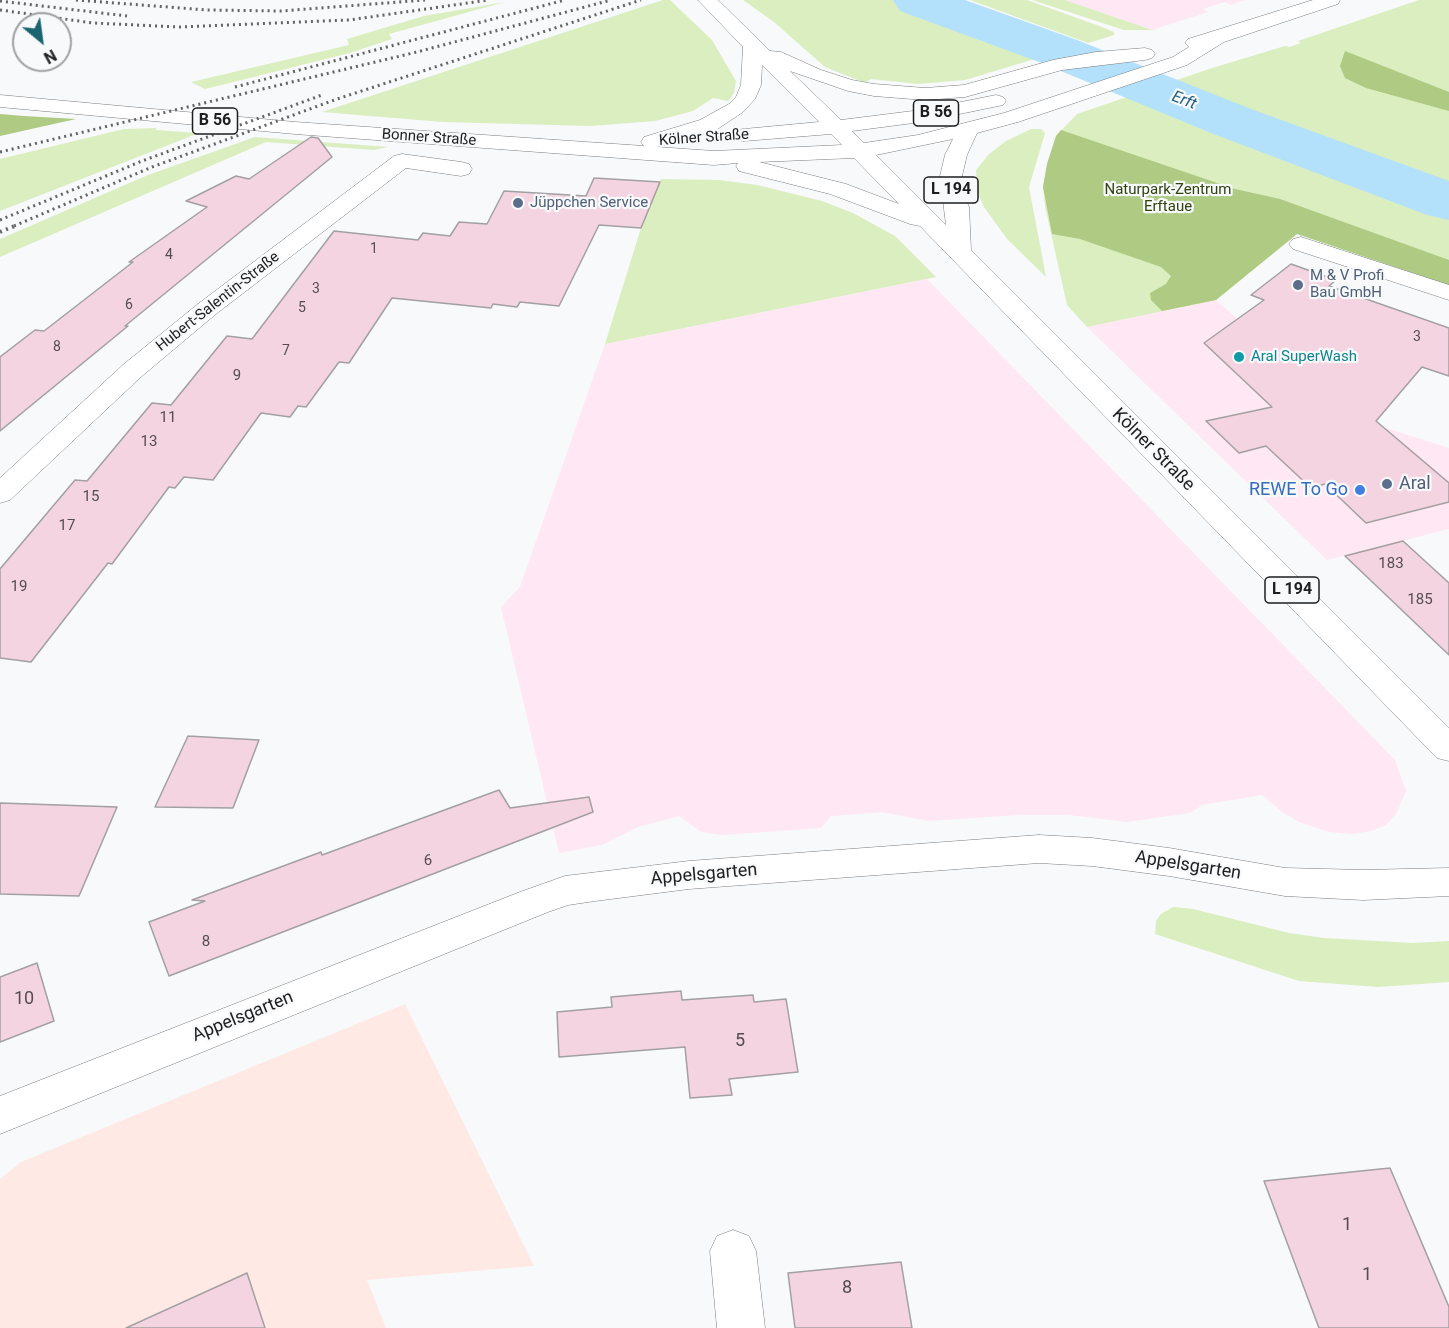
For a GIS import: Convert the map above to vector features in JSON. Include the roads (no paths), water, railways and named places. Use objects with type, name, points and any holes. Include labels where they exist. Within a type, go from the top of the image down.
[{"type":"main road","name":"L 194","points":[[707,0],[836,127]]},
{"type":"main road","name":"Kölner Straße","points":[[572,149],[836,127],[921,116],[1034,91],[1151,53],[1217,38],[1331,0]]},
{"type":"main road","name":"Kölner Straße","points":[[858,151],[968,130],[1057,103],[1180,61],[1217,38]]},
{"type":"main road","name":"B 56","points":[[753,46],[814,74],[874,90],[902,93],[945,93],[1013,79],[1060,64],[1151,53]]},
{"type":"main road","points":[[652,142],[708,125],[736,108],[745,99],[751,85],[753,46]]},
{"type":"main road","name":"Bonner Straße","points":[[0,100],[295,129],[714,158],[858,151]]},
{"type":"main road","name":"Kölner Straße","points":[[836,127],[1449,749]]},
{"type":"main road","name":"L 194","points":[[959,253],[957,207],[952,193],[951,176],[956,155],[968,130]]},
{"type":"main road","name":"B 56","points":[[714,158],[838,189],[931,224]]},
{"type":"main road","name":"Hubert-Salentin-Straße","points":[[0,494],[63,432],[161,347],[216,302],[402,161],[461,168]]},
{"type":"main road","points":[[1301,244],[1449,293]]},
{"type":"main road","name":"Appelsgarten","points":[[0,1114],[534,902],[565,891],[595,886],[689,875],[1038,849],[1092,852],[1169,862],[1285,882],[1363,885],[1449,882]]},
{"type":"main road","points":[[733,1251],[741,1328]]},
{"type":"waterway","name":"Erft","points":[[918,0],[1058,51],[1231,121],[1449,202]]},
{"type":"waterway","points":[[955,1],[959,15]]},
{"type":"railway","points":[[76,0],[207,10],[281,11],[425,0]]},
{"type":"railway","points":[[0,10],[93,23],[179,27],[349,20],[489,0]]},
{"type":"railway","points":[[235,87],[565,0]]},
{"type":"railway","points":[[0,152],[417,52],[611,0]]},
{"type":"railway","points":[[14,226],[152,167],[337,99],[641,0]]},
{"type":"railway","points":[[0,1],[127,16]]},
{"type":"railway","points":[[0,220],[142,161],[322,95]]},
{"type":"railway","points":[[0,232],[17,225]]},
{"type":"place","name":"Jüppchen Service","points":[[518,203]]},
{"type":"place","name":"M & V Profi Bau GmbH","points":[[1298,285]]},
{"type":"place","name":"Aral SuperWash","points":[[1239,357]]},
{"type":"place","name":"Aral","points":[[1387,484]]},
{"type":"place","name":"REWE To Go","points":[[1360,490]]},
{"type":"park label","name":"Naturpark-Zentrum Erftaue","points":[[1168,198]]}]
